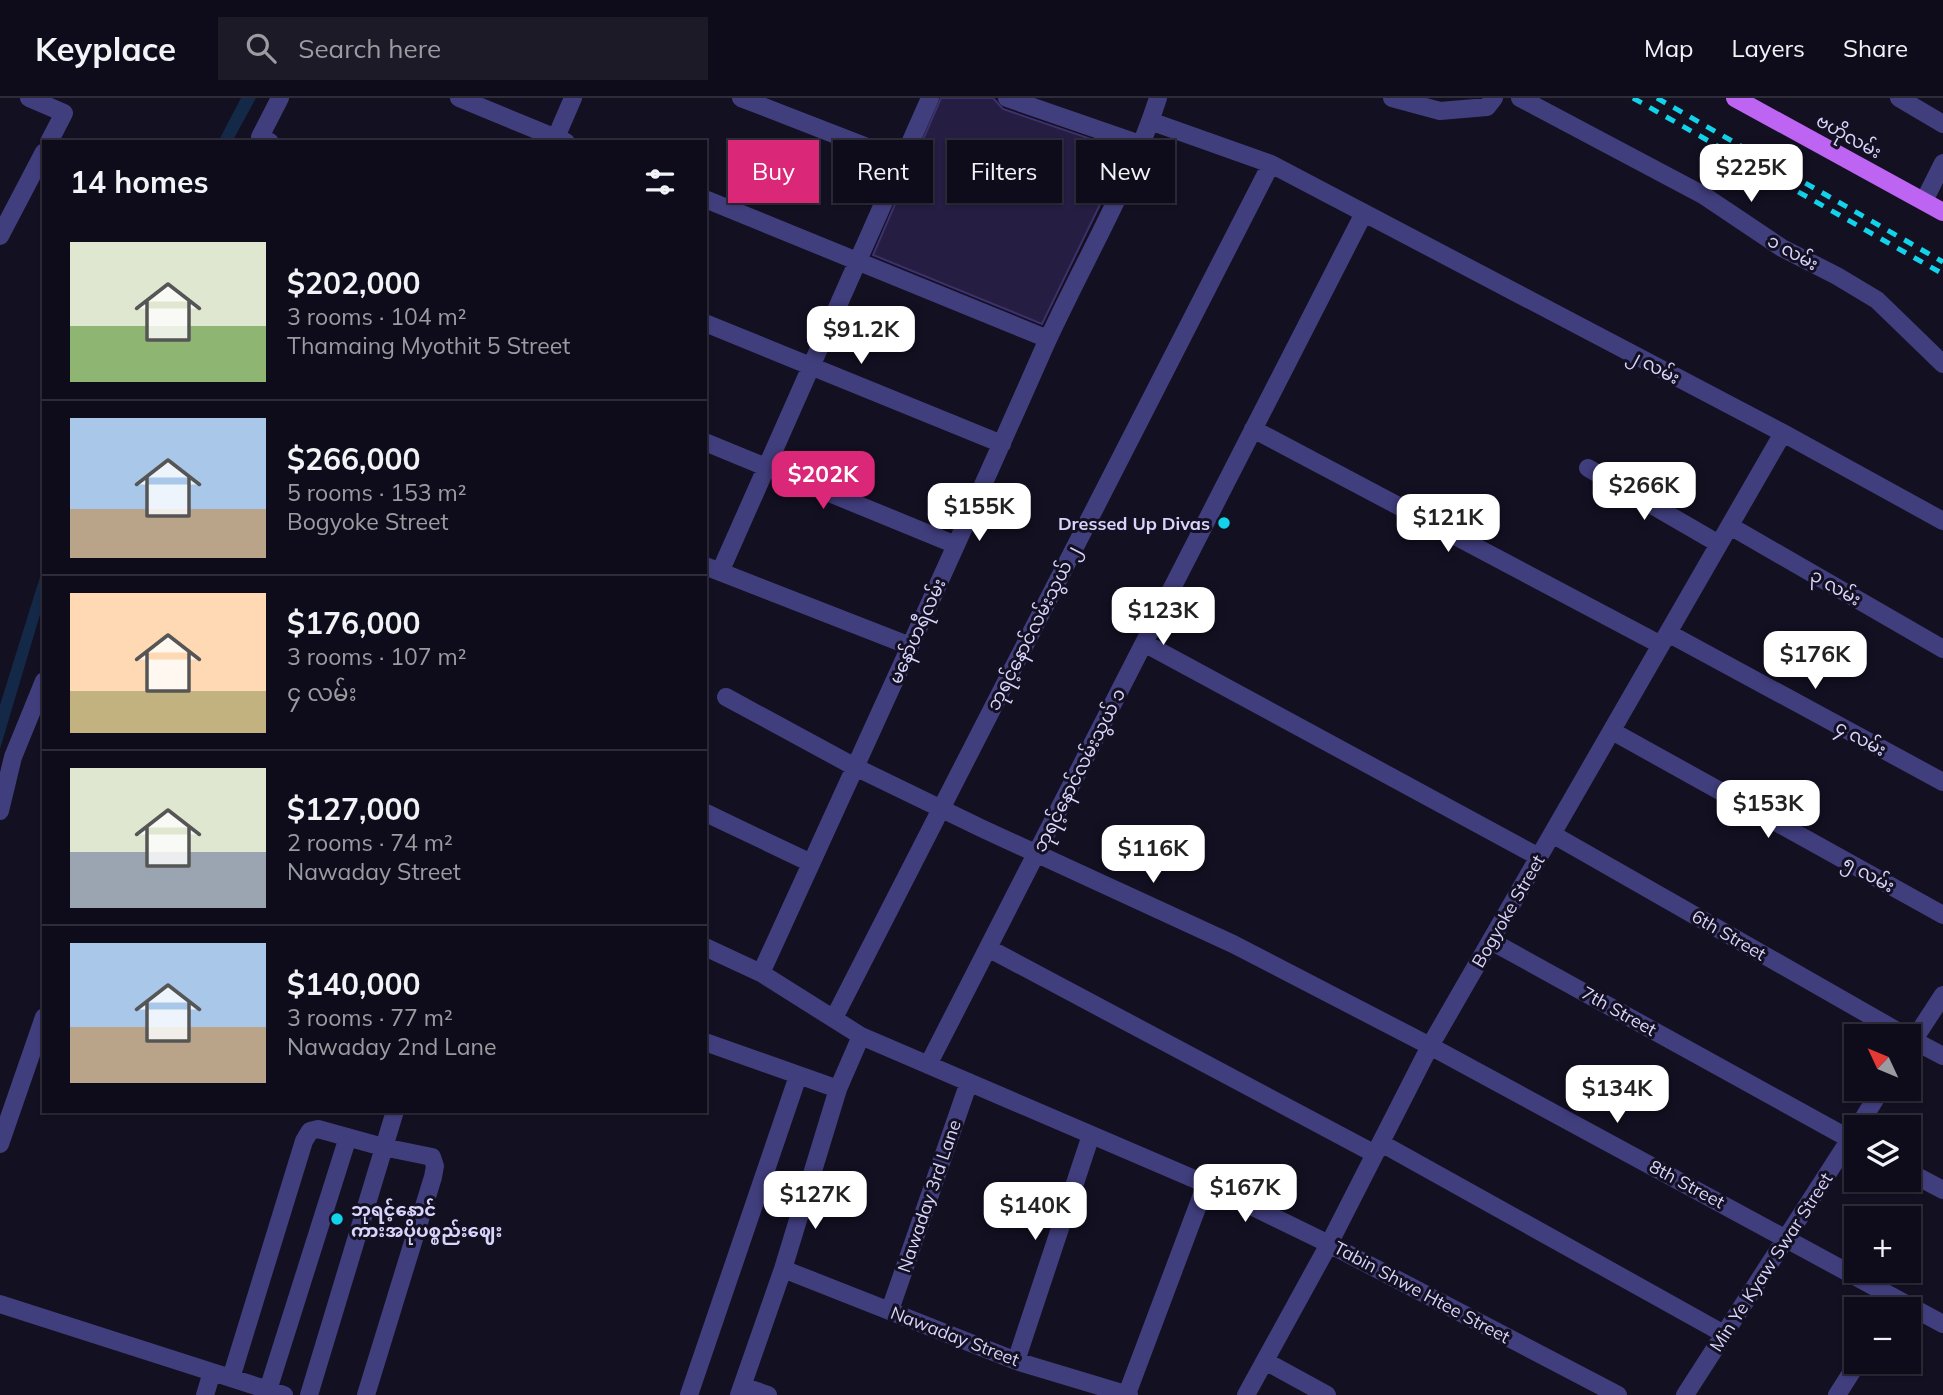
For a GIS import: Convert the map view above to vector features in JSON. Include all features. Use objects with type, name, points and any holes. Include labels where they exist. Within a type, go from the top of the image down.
[{"type":"main road","name":"ဗဟိုလမ်း","points":[[1735,98],[1943,212]]},
{"type":"street","points":[[29,98],[64,113],[50,140]]},
{"type":"street","points":[[265,140],[280,98]]},
{"type":"street","points":[[459,98],[558,140],[573,98]]},
{"type":"street","points":[[741,98],[849,140]]},
{"type":"street","points":[[912,140],[930,98]]},
{"type":"street","points":[[1007,98],[1128,140]]},
{"type":"street","name":"မနော်ဟရီလမ်း","points":[[1142,140],[1158,98]]},
{"type":"street","points":[[1392,98],[1440,111],[1487,107],[1494,98]]},
{"type":"street","name":"၁ လမ်း","points":[[1520,98],[1703,195],[1782,248],[1877,300],[1943,364]]},
{"type":"street","points":[[1899,98],[1943,124]]},
{"type":"street","name":"၂ လမ်း","points":[[1150,121],[1271,163],[1783,433],[1943,521]]},
{"type":"street","points":[[0,236],[42,156]]},
{"type":"street","name":"ဘုရင့်နောင်လမ်းသွယ် ၂","points":[[834,1018],[1271,163]]},
{"type":"street","points":[[1924,201],[1943,163]]},
{"type":"street","points":[[707,200],[1048,339]]},
{"type":"street","points":[[885,203],[767,467],[713,569],[910,646]]},
{"type":"street","name":"မနော်ဟရီလမ်း","points":[[761,973],[1048,339],[1113,203]]},
{"type":"street","name":"ဘုရင့်နောင်လမ်းသွယ် ၁","points":[[928,1065],[1364,213]]},
{"type":"street","points":[[707,324],[1002,444]]},
{"type":"street","name":"၄ လမ်း","points":[[1253,429],[1943,782]]},
{"type":"street","name":"Bogyoke Street","points":[[1246,1395],[1329,1244],[1430,1046],[1783,433]]},
{"type":"street","points":[[707,443],[956,545]]},
{"type":"street","points":[[1588,468],[1719,544]]},
{"type":"street","name":"၃ လမ်း","points":[[1730,526],[1943,649]]},
{"type":"street","points":[[1143,643],[1539,857]]},
{"type":"street","points":[[0,811],[13,757],[42,686]]},
{"type":"street","name":"8th Street","points":[[726,697],[855,767],[1233,944],[1430,1046],[1786,1237],[1884,1297]]},
{"type":"street","name":"၅ လမ်း","points":[[1612,731],[1943,915]]},
{"type":"street","points":[[707,813],[811,863]]},
{"type":"street","name":"6th Street","points":[[1552,834],[1882,1024]]},
{"type":"street","name":"7th Street","points":[[1491,941],[1844,1128]]},
{"type":"street","name":"Tabin Shwe Htee Street","points":[[707,948],[761,973],[869,1039],[1206,1184],[1329,1244],[1618,1395]]},
{"type":"street","points":[[988,948],[1378,1148],[1724,1334]]},
{"type":"street","points":[[1922,1024],[1943,995]]},
{"type":"street","points":[[0,1144],[42,1023]]},
{"type":"street","points":[[768,1395],[740,1390],[783,1269],[838,1089],[869,1039]]},
{"type":"street","points":[[707,1043],[838,1089]]},
{"type":"street","name":"6th Street","points":[[1922,1046],[1943,1056]]},
{"type":"street","points":[[689,1395],[799,1076]]},
{"type":"street","name":"Nawaday 3rd Lane","points":[[890,1310],[968,1082]]},
{"type":"street","points":[[309,1395],[394,1113]]},
{"type":"street","points":[[231,1378],[304,1141],[310,1131],[318,1129],[432,1157],[435,1166],[366,1395]]},
{"type":"street","points":[[1016,1361],[1091,1135]]},
{"type":"street","points":[[0,1304],[276,1392],[348,1137]]},
{"type":"street","name":"Min Ye Kyaw Swar Street","points":[[1685,1395],[1844,1150]]},
{"type":"street","points":[[1921,1178],[1943,1190]]},
{"type":"street","points":[[1128,1395],[1206,1184]]},
{"type":"street","name":"Nawaday Street","points":[[783,1269],[1016,1361],[1128,1395]]},
{"type":"street","name":"8th Street","points":[[1921,1315],[1943,1324]]},
{"type":"street","points":[[1265,1361],[1327,1395]]},
{"type":"street","points":[[205,1395],[212,1372]]},
{"type":"street","points":[[1837,1395],[1850,1374]]},
{"type":"water","points":[[241,98],[256,98],[233,140],[219,140]]},
{"type":"water","points":[[42,570],[42,608],[0,749],[0,705]]},
{"type":"building","points":[[941,98],[993,98],[1003,109],[1094,140],[1076,140],[1076,203],[1101,203],[1042,324],[873,255],[896,203],[933,203],[933,140],[923,140]]},
{"type":"railway","points":[[1633,98],[1943,274]]},
{"type":"railway","points":[[1657,98],[1943,262]]},
{"type":"place","name":"Dressed Up Divas","points":[[1224,523]]},
{"type":"place","name":"ဘုရင့်နောင် ကားအပိုပစ္စည်းဈေး","points":[[337,1219]]}]
